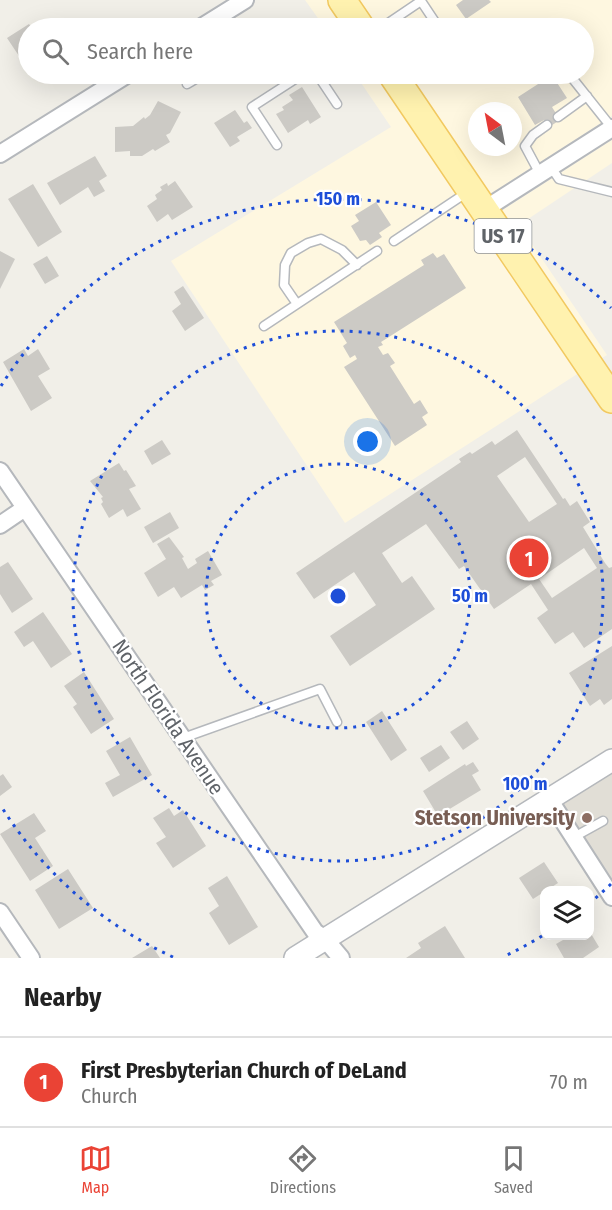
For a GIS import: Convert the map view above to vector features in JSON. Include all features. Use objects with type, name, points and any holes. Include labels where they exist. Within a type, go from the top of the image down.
[{"type":"main road","points":[[342,0],[354,18]]},
{"type":"main road","name":"US 17","points":[[399,84],[612,399]]},
{"type":"street","points":[[218,18],[245,0]]},
{"type":"street","points":[[0,154],[112,84]]},
{"type":"street","points":[[478,199],[545,171],[612,128]]},
{"type":"street","name":"North Florida Avenue","points":[[0,471],[315,932],[325,939],[341,958]]},
{"type":"street","points":[[0,525],[26,508]]},
{"type":"street","points":[[295,958],[612,760]]},
{"type":"street","points":[[549,799],[612,897]]},
{"type":"street","points":[[0,912],[31,958]]},
{"type":"lane","points":[[396,18],[421,1],[432,18]]},
{"type":"lane","points":[[277,145],[252,107],[288,84]]},
{"type":"lane","points":[[324,84],[337,104]]},
{"type":"lane","points":[[577,84],[612,128]]},
{"type":"lane","points":[[558,117],[587,96]]},
{"type":"lane","points":[[547,125],[533,135],[525,146],[545,171],[559,179],[612,192]]},
{"type":"lane","points":[[394,240],[478,199]]},
{"type":"lane","points":[[297,304],[284,285],[285,265],[291,253],[308,243],[321,239],[342,250],[357,265]]},
{"type":"lane","points":[[264,326],[377,251]]},
{"type":"lane","points":[[183,738],[320,689],[337,722]]},
{"type":"lane","points":[[574,837],[603,820]]},
{"type":"shaded area","points":[[305,0],[331,0],[344,18],[318,18]]},
{"type":"shaded area","points":[[353,0],[612,0],[612,116],[487,196],[410,84],[594,84],[594,18],[366,18]]},
{"type":"shaded area","points":[[362,84],[389,84],[582,371],[345,523],[171,261],[391,127]]},
{"type":"shaded area","points":[[612,140],[612,163],[519,225],[607,355],[597,361],[498,213]]},
{"type":"shaded area","name":"Stetson University","points":[[612,760],[612,897],[549,799]]},
{"type":"building","points":[[463,0],[489,0],[491,2],[467,18],[456,5]]},
{"type":"building","points":[[18,31],[18,54],[7,38]]},
{"type":"building","points":[[538,84],[558,84],[567,98],[552,107],[560,120],[549,127],[544,120],[535,125],[518,97]]},
{"type":"building","points":[[302,87],[321,117],[310,124],[308,120],[288,133],[276,114],[284,110],[282,107],[293,100],[289,95]]},
{"type":"building","points":[[158,101],[181,112],[170,133],[166,135],[170,142],[142,156],[130,156],[130,151],[115,152],[115,127],[133,126],[144,117],[145,119]]},
{"type":"building","points":[[235,110],[244,123],[247,121],[252,128],[237,137],[240,141],[230,147],[214,123]]},
{"type":"building","points":[[95,156],[107,176],[99,181],[105,191],[94,197],[88,187],[60,205],[47,183]]},
{"type":"building","points":[[175,181],[193,207],[172,220],[168,214],[157,222],[147,206],[157,199],[155,195],[162,190],[160,187],[167,183],[168,186]]},
{"type":"building","points":[[33,184],[62,232],[38,247],[8,199]]},
{"type":"building","points":[[376,202],[391,225],[379,233],[382,237],[370,245],[366,240],[360,241],[351,226],[359,221],[355,215]]},
{"type":"building","points":[[0,251],[15,259],[0,289]]},
{"type":"building","points":[[433,253],[437,258],[444,254],[466,288],[381,342],[383,345],[378,347],[383,355],[388,353],[395,363],[390,366],[414,404],[420,400],[428,413],[422,417],[427,425],[395,446],[344,367],[357,359],[355,355],[350,358],[343,346],[347,343],[334,322],[424,265],[421,260]]},
{"type":"building","points":[[47,256],[59,276],[45,284],[33,264]]},
{"type":"building","points":[[183,286],[204,318],[185,331],[172,311],[181,304],[174,292]]},
{"type":"building","points":[[24,349],[28,356],[38,349],[50,369],[38,376],[52,398],[31,411],[3,362]]},
{"type":"building","points":[[517,430],[563,499],[565,498],[570,506],[577,501],[590,522],[583,527],[605,563],[609,568],[612,567],[612,629],[584,648],[573,632],[555,644],[537,618],[548,610],[531,584],[494,609],[464,566],[459,569],[426,524],[382,553],[402,583],[412,576],[435,609],[350,666],[330,636],[376,605],[354,572],[314,599],[296,573],[461,462],[459,459],[470,452],[472,454],[492,441],[495,445]],"holes":[[[525,457],[557,504],[529,522],[497,476]],[[584,548],[597,568],[552,598],[539,579]]]},
{"type":"building","points":[[162,440],[171,454],[152,465],[144,451]]},
{"type":"building","points":[[119,463],[136,486],[129,489],[141,509],[127,517],[123,509],[109,518],[101,504],[103,497],[90,481]]},
{"type":"building","points":[[170,512],[179,528],[153,543],[144,527]]},
{"type":"building","points":[[169,537],[184,557],[182,558],[188,569],[197,563],[195,559],[208,551],[222,575],[211,581],[214,585],[205,590],[202,585],[181,598],[174,587],[158,597],[144,573],[166,559],[157,544]]},
{"type":"building","points":[[8,562],[33,599],[12,613],[0,594],[0,567]]},
{"type":"building","points":[[43,612],[72,654],[51,668],[33,641],[24,647],[14,632]]},
{"type":"building","points":[[612,646],[612,699],[604,705],[600,699],[590,706],[569,673]]},
{"type":"building","points":[[84,672],[114,719],[91,734],[73,707],[77,704],[64,686]]},
{"type":"building","points":[[382,711],[407,750],[391,761],[366,722]]},
{"type":"building","points":[[467,721],[479,739],[463,750],[450,732]]},
{"type":"building","points":[[130,737],[152,775],[113,797],[105,783],[120,775],[106,751]]},
{"type":"building","points":[[441,745],[450,758],[429,772],[420,758]]},
{"type":"building","points":[[473,762],[479,771],[472,775],[481,790],[438,816],[423,791],[465,764],[466,766]]},
{"type":"building","points":[[3,774],[12,787],[0,796],[0,776]]},
{"type":"building","points":[[169,808],[174,816],[183,810],[206,846],[173,868],[156,843],[166,837],[153,818]]},
{"type":"building","points":[[34,813],[46,831],[35,838],[53,866],[30,881],[0,834]]},
{"type":"building","points":[[544,862],[558,883],[553,886],[540,886],[540,895],[533,899],[519,878]]},
{"type":"building","points":[[68,869],[93,908],[59,929],[35,890]]},
{"type":"building","points":[[227,876],[258,927],[229,945],[209,913],[219,906],[208,888]]},
{"type":"building","points":[[445,926],[465,958],[406,958],[421,948],[418,943]]},
{"type":"building","points":[[594,939],[599,947],[583,958],[564,958],[556,944],[563,940]]},
{"type":"building","points":[[152,946],[160,958],[132,958]]},
{"type":"place","name":"First Presbyterian Church of DeLand","points":[[529,558]]},
{"type":"place","name":"Stetson University","points":[[587,818]]}]
